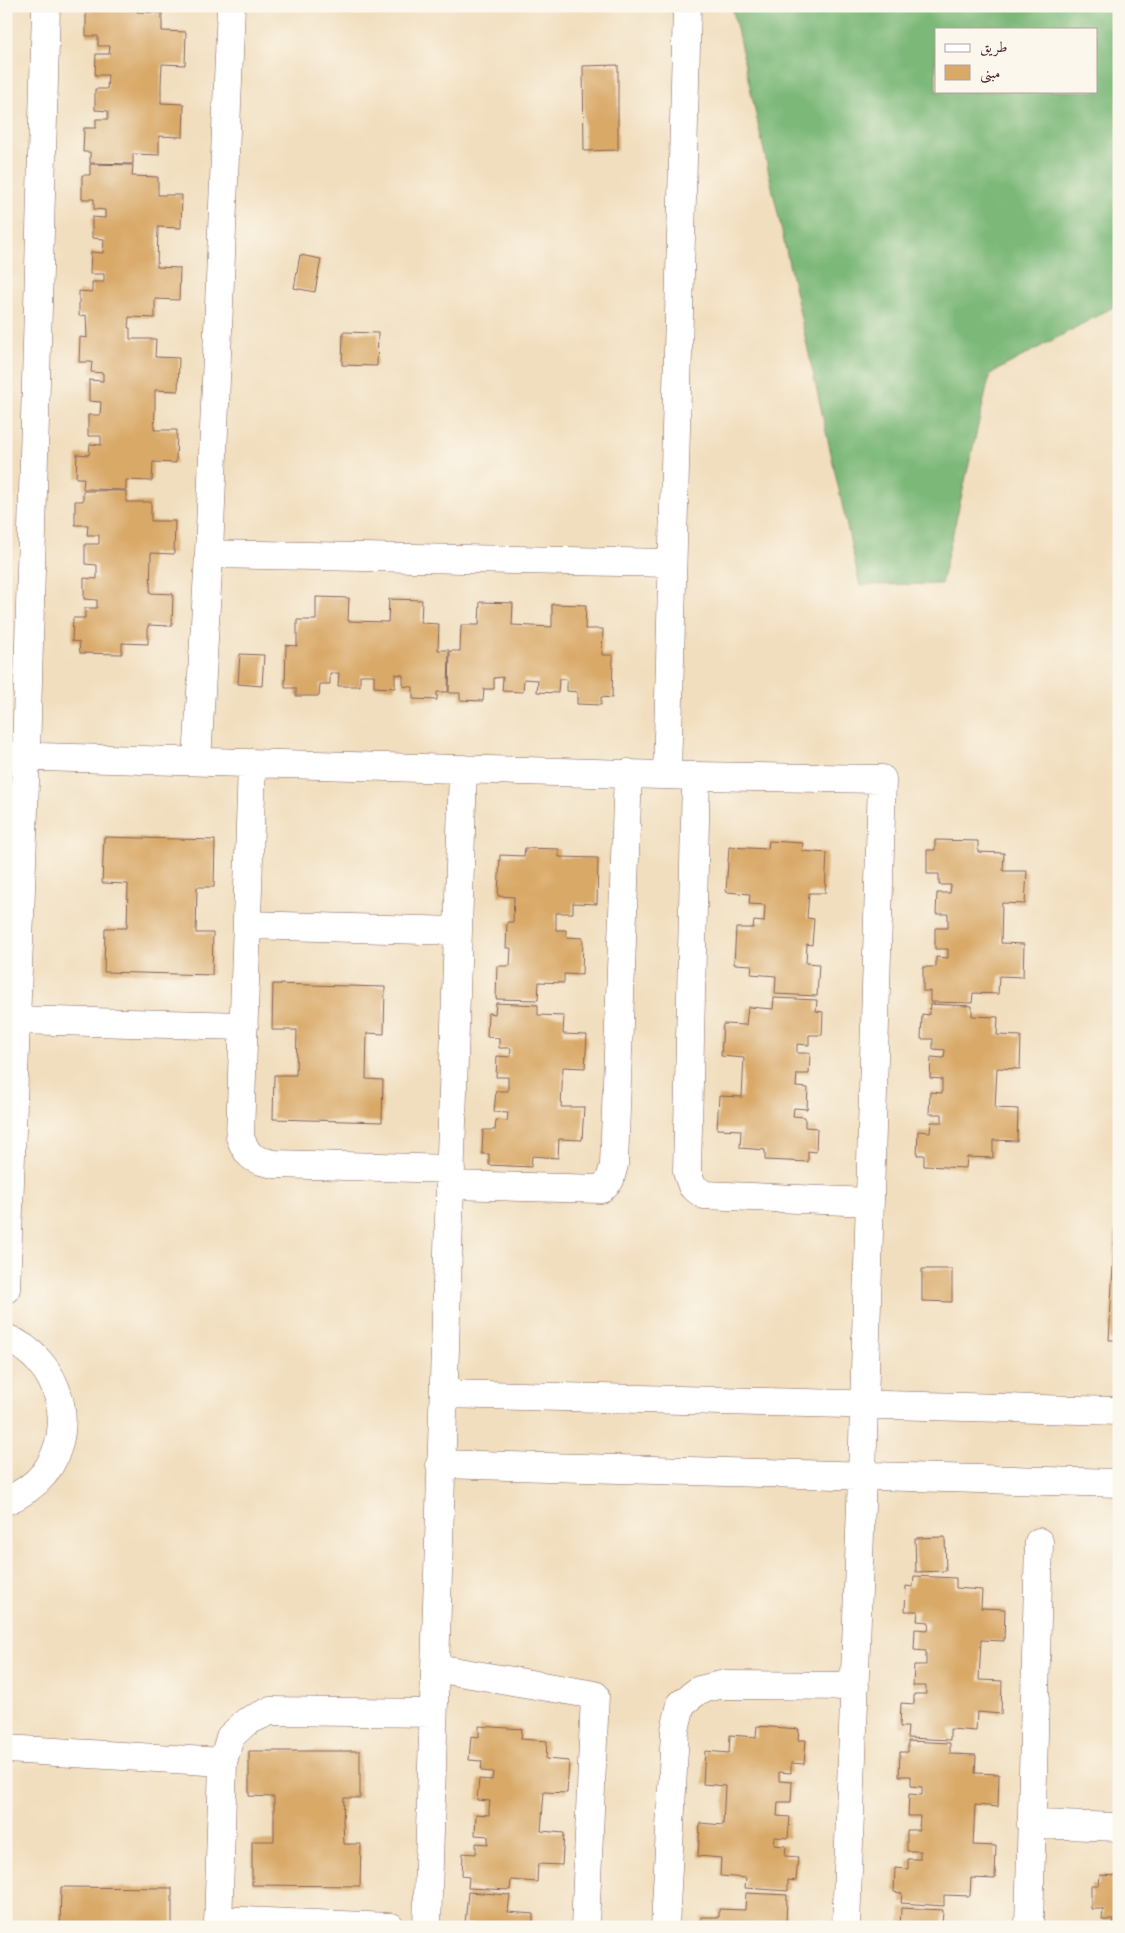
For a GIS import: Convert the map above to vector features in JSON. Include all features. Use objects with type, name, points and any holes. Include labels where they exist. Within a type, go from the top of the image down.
[{"type":"street","points":[[6,1289],[16,1020],[16,756],[46,6]]},
{"type":"street","points":[[197,761],[209,554],[231,6]]},
{"type":"street","points":[[666,774],[687,6]]},
{"type":"street","points":[[209,554],[672,564]]},
{"type":"street","points":[[16,756],[696,776],[882,778],[862,1476],[846,1927]]},
{"type":"street","points":[[252,763],[240,1137],[246,1153],[260,1161],[274,1164],[601,1190],[610,1180],[614,1166],[628,773]]},
{"type":"street","points":[[427,1927],[463,769]]},
{"type":"street","points":[[696,776],[687,1172],[692,1186],[704,1195],[870,1202]]},
{"type":"street","points":[[247,925],[458,931]]},
{"type":"street","points":[[16,1020],[244,1026]]},
{"type":"street","points":[[6,1338],[20,1344],[43,1364],[58,1392],[62,1423],[57,1450],[43,1474],[22,1493],[6,1501]]},
{"type":"street","points":[[444,1394],[1119,1411]]},
{"type":"street","points":[[440,1464],[1119,1483]]},
{"type":"street","points":[[1028,1927],[1039,1542]]},
{"type":"street","points":[[435,1668],[595,1696],[585,1927]]},
{"type":"street","points":[[665,1927],[675,1730],[681,1704],[699,1690],[720,1685],[855,1686]]},
{"type":"street","points":[[391,1927],[218,1923],[223,1762],[230,1737],[246,1722],[270,1712],[433,1712]]},
{"type":"street","points":[[6,1749],[223,1762]]},
{"type":"street","points":[[1031,1824],[1119,1827]]},
{"type":"green space","points":[[732,6],[1119,6],[1119,304],[990,374],[941,584],[860,585]]},
{"type":"building","points":[[94,6],[137,6],[137,12],[162,13],[162,31],[186,32],[185,65],[162,64],[161,84],[161,103],[184,104],[183,137],[159,136],[159,155],[133,154],[133,164],[90,163],[90,152],[83,152],[84,128],[96,128],[96,119],[108,119],[108,111],[95,110],[95,89],[107,89],[108,75],[95,75],[96,54],[109,54],[110,46],[98,46],[98,36],[86,36],[86,12],[94,11]]},
{"type":"building","points":[[618,65],[618,150],[584,151],[583,66]]},
{"type":"building","points":[[90,164],[133,165],[132,176],[158,177],[158,195],[182,195],[181,228],[158,227],[157,267],[180,268],[179,300],[155,299],[155,318],[129,317],[128,328],[130,328],[130,339],[156,339],[155,357],[179,358],[178,391],[155,390],[154,430],[177,430],[176,463],[153,462],[152,481],[126,480],[126,490],[83,489],[84,478],[76,478],[77,454],[89,455],[90,444],[101,445],[101,436],[88,436],[88,415],[100,415],[101,402],[89,401],[89,380],[103,381],[103,373],[91,372],[92,362],[79,362],[80,337],[87,338],[86,315],[79,316],[79,291],[92,292],[92,282],[104,282],[104,274],[90,274],[91,252],[103,253],[104,239],[92,238],[92,217],[105,218],[105,210],[94,209],[94,199],[82,199],[82,175],[90,175]]},
{"type":"building","points":[[300,255],[321,259],[315,292],[294,288]]},
{"type":"building","points":[[343,332],[378,333],[377,366],[342,365]]},
{"type":"building","points":[[83,491],[126,491],[126,502],[151,502],[151,521],[175,521],[174,554],[151,553],[150,593],[173,594],[172,626],[148,625],[148,644],[122,643],[122,654],[80,653],[79,642],[72,641],[73,618],[85,618],[85,608],[97,608],[97,600],[84,599],[84,578],[97,579],[97,565],[85,564],[85,544],[99,544],[99,535],[87,535],[88,525],[75,525],[75,501],[83,501]]},
{"type":"building","points":[[316,597],[349,598],[348,621],[388,622],[389,599],[422,600],[421,623],[439,624],[438,650],[449,650],[448,692],[437,692],[437,700],[413,699],[413,687],[403,686],[403,675],[395,674],[395,688],[374,687],[374,675],[360,675],[360,686],[338,686],[339,673],[330,673],[330,684],[320,684],[319,696],[296,696],[296,688],[285,688],[286,645],[297,646],[297,620],[316,620]]},
{"type":"building","points":[[480,602],[513,603],[512,625],[552,627],[552,604],[586,605],[585,629],[603,629],[602,655],[613,655],[612,698],[601,697],[601,705],[577,704],[577,692],[567,691],[567,680],[559,679],[558,693],[537,692],[538,680],[524,679],[523,692],[502,691],[503,677],[494,678],[494,689],[484,689],[483,701],[460,700],[460,693],[449,693],[450,651],[460,651],[461,625],[479,625]]},
{"type":"building","points":[[240,654],[264,655],[262,686],[238,684]]},
{"type":"building","points":[[104,837],[215,840],[214,887],[197,887],[196,933],[213,933],[212,975],[104,972],[105,928],[127,928],[128,884],[102,883]]},
{"type":"building","points":[[935,840],[978,841],[978,852],[1004,853],[1003,871],[1027,871],[1025,904],[1002,903],[1001,943],[1024,944],[1023,977],[999,976],[998,994],[973,993],[972,1003],[930,1002],[930,991],[923,991],[923,967],[936,967],[936,957],[948,958],[948,949],[935,949],[935,928],[948,928],[948,914],[936,914],[937,893],[950,893],[951,885],[939,885],[939,874],[927,874],[927,850],[935,850]]},
{"type":"building","points":[[769,841],[803,843],[802,851],[827,853],[825,893],[809,893],[807,918],[814,919],[812,945],[807,944],[806,963],[819,964],[817,996],[775,994],[776,976],[751,974],[752,965],[734,964],[736,928],[753,928],[754,921],[764,922],[765,905],[749,904],[750,894],[726,892],[729,847],[768,849]]},
{"type":"building","points":[[525,848],[559,849],[559,857],[598,858],[597,904],[573,903],[573,913],[556,913],[556,930],[566,930],[566,937],[583,938],[582,975],[564,974],[564,983],[539,982],[538,1000],[496,999],[497,966],[510,966],[511,948],[506,948],[507,922],[513,922],[514,897],[498,896],[500,855],[524,856]]},
{"type":"building","points":[[273,984],[385,987],[384,1034],[367,1033],[366,1079],[383,1080],[382,1122],[273,1119],[274,1075],[296,1075],[297,1030],[272,1030]]},
{"type":"building","points":[[774,998],[817,1000],[816,1011],[823,1012],[822,1035],[809,1035],[809,1045],[797,1044],[797,1053],[810,1053],[809,1074],[797,1074],[796,1087],[808,1088],[807,1109],[794,1108],[793,1116],[805,1117],[805,1127],[817,1128],[816,1152],[808,1151],[808,1162],[765,1160],[765,1150],[740,1148],[741,1130],[717,1129],[719,1096],[742,1097],[744,1058],[721,1056],[723,1024],[746,1025],[748,1007],[773,1009]]},
{"type":"building","points":[[496,1003],[538,1005],[538,1015],[564,1016],[563,1034],[587,1035],[585,1068],[563,1067],[561,1107],[584,1107],[582,1140],[559,1139],[558,1158],[532,1156],[531,1167],[489,1165],[489,1154],[482,1154],[483,1130],[495,1130],[496,1120],[507,1121],[508,1113],[494,1112],[496,1091],[508,1091],[508,1077],[496,1077],[497,1056],[510,1057],[511,1048],[499,1048],[499,1038],[487,1037],[488,1013],[495,1014]]},
{"type":"building","points":[[930,1004],[972,1006],[972,1016],[998,1017],[997,1035],[1021,1036],[1020,1069],[997,1068],[995,1108],[1018,1109],[1017,1141],[993,1140],[993,1158],[967,1157],[966,1168],[924,1166],[924,1155],[917,1155],[918,1131],[930,1132],[931,1122],[942,1122],[942,1114],[929,1114],[930,1092],[942,1093],[942,1079],[930,1078],[931,1057],[944,1058],[945,1050],[933,1049],[933,1039],[921,1039],[922,1014],[929,1015]]},
{"type":"building","points":[[1115,1229],[1119,1229],[1119,1340],[1109,1340]]},
{"type":"building","points":[[922,1269],[952,1269],[952,1302],[922,1301]]},
{"type":"building","points":[[945,1537],[946,1571],[916,1572],[915,1538]]},
{"type":"building","points":[[914,1576],[956,1578],[956,1588],[982,1590],[981,1608],[1005,1609],[1004,1641],[981,1640],[979,1680],[1002,1681],[1001,1714],[977,1712],[976,1731],[950,1729],[950,1740],[907,1738],[908,1727],[900,1727],[901,1703],[914,1704],[914,1694],[926,1694],[926,1686],[913,1686],[914,1665],[926,1665],[926,1651],[914,1650],[915,1629],[928,1630],[929,1622],[917,1621],[918,1611],[905,1611],[906,1586],[913,1587]]},
{"type":"building","points":[[479,1726],[522,1729],[521,1739],[547,1741],[546,1759],[569,1761],[567,1793],[544,1792],[541,1831],[564,1833],[562,1865],[538,1864],[537,1882],[511,1880],[510,1890],[468,1888],[469,1877],[462,1876],[463,1853],[476,1854],[476,1843],[488,1844],[488,1836],[475,1835],[476,1814],[489,1815],[490,1801],[477,1800],[479,1779],[492,1780],[493,1772],[481,1771],[482,1761],[469,1760],[471,1736],[479,1737]]},
{"type":"building","points":[[757,1726],[799,1729],[798,1740],[806,1740],[804,1764],[791,1763],[791,1773],[779,1772],[779,1781],[792,1782],[791,1802],[778,1802],[777,1816],[790,1817],[788,1838],[775,1837],[774,1845],[786,1846],[785,1856],[798,1857],[796,1881],[788,1880],[788,1891],[745,1888],[746,1878],[720,1876],[721,1858],[698,1856],[700,1823],[723,1825],[725,1786],[703,1784],[705,1751],[729,1753],[730,1735],[756,1737]]},
{"type":"building","points":[[908,1741],[950,1743],[950,1754],[976,1755],[975,1773],[999,1774],[998,1807],[975,1805],[973,1845],[996,1846],[995,1879],[971,1878],[970,1896],[944,1895],[944,1906],[901,1903],[902,1893],[894,1892],[895,1868],[908,1869],[908,1859],[920,1859],[920,1851],[907,1851],[907,1830],[919,1830],[920,1816],[908,1816],[909,1794],[922,1795],[922,1787],[911,1786],[911,1776],[899,1776],[900,1752],[908,1752]]},
{"type":"building","points":[[249,1751],[360,1751],[360,1798],[344,1798],[343,1821],[344,1844],[361,1844],[360,1886],[252,1885],[252,1841],[274,1841],[274,1797],[249,1796]]},
{"type":"building","points":[[1100,1875],[1119,1876],[1119,1927],[1113,1927],[1114,1920],[1102,1920],[1103,1909],[1091,1909],[1091,1885],[1099,1885]]},
{"type":"building","points":[[61,1887],[172,1888],[172,1927],[60,1927]]},
{"type":"building","points":[[468,1892],[510,1895],[508,1912],[533,1914],[533,1924],[550,1925],[550,1927],[478,1927],[478,1925],[465,1924]]},
{"type":"building","points":[[746,1893],[787,1895],[786,1927],[701,1927],[701,1917],[719,1917],[719,1909],[745,1910]]},
{"type":"building","points":[[901,1908],[943,1910],[942,1927],[900,1927]]}]
